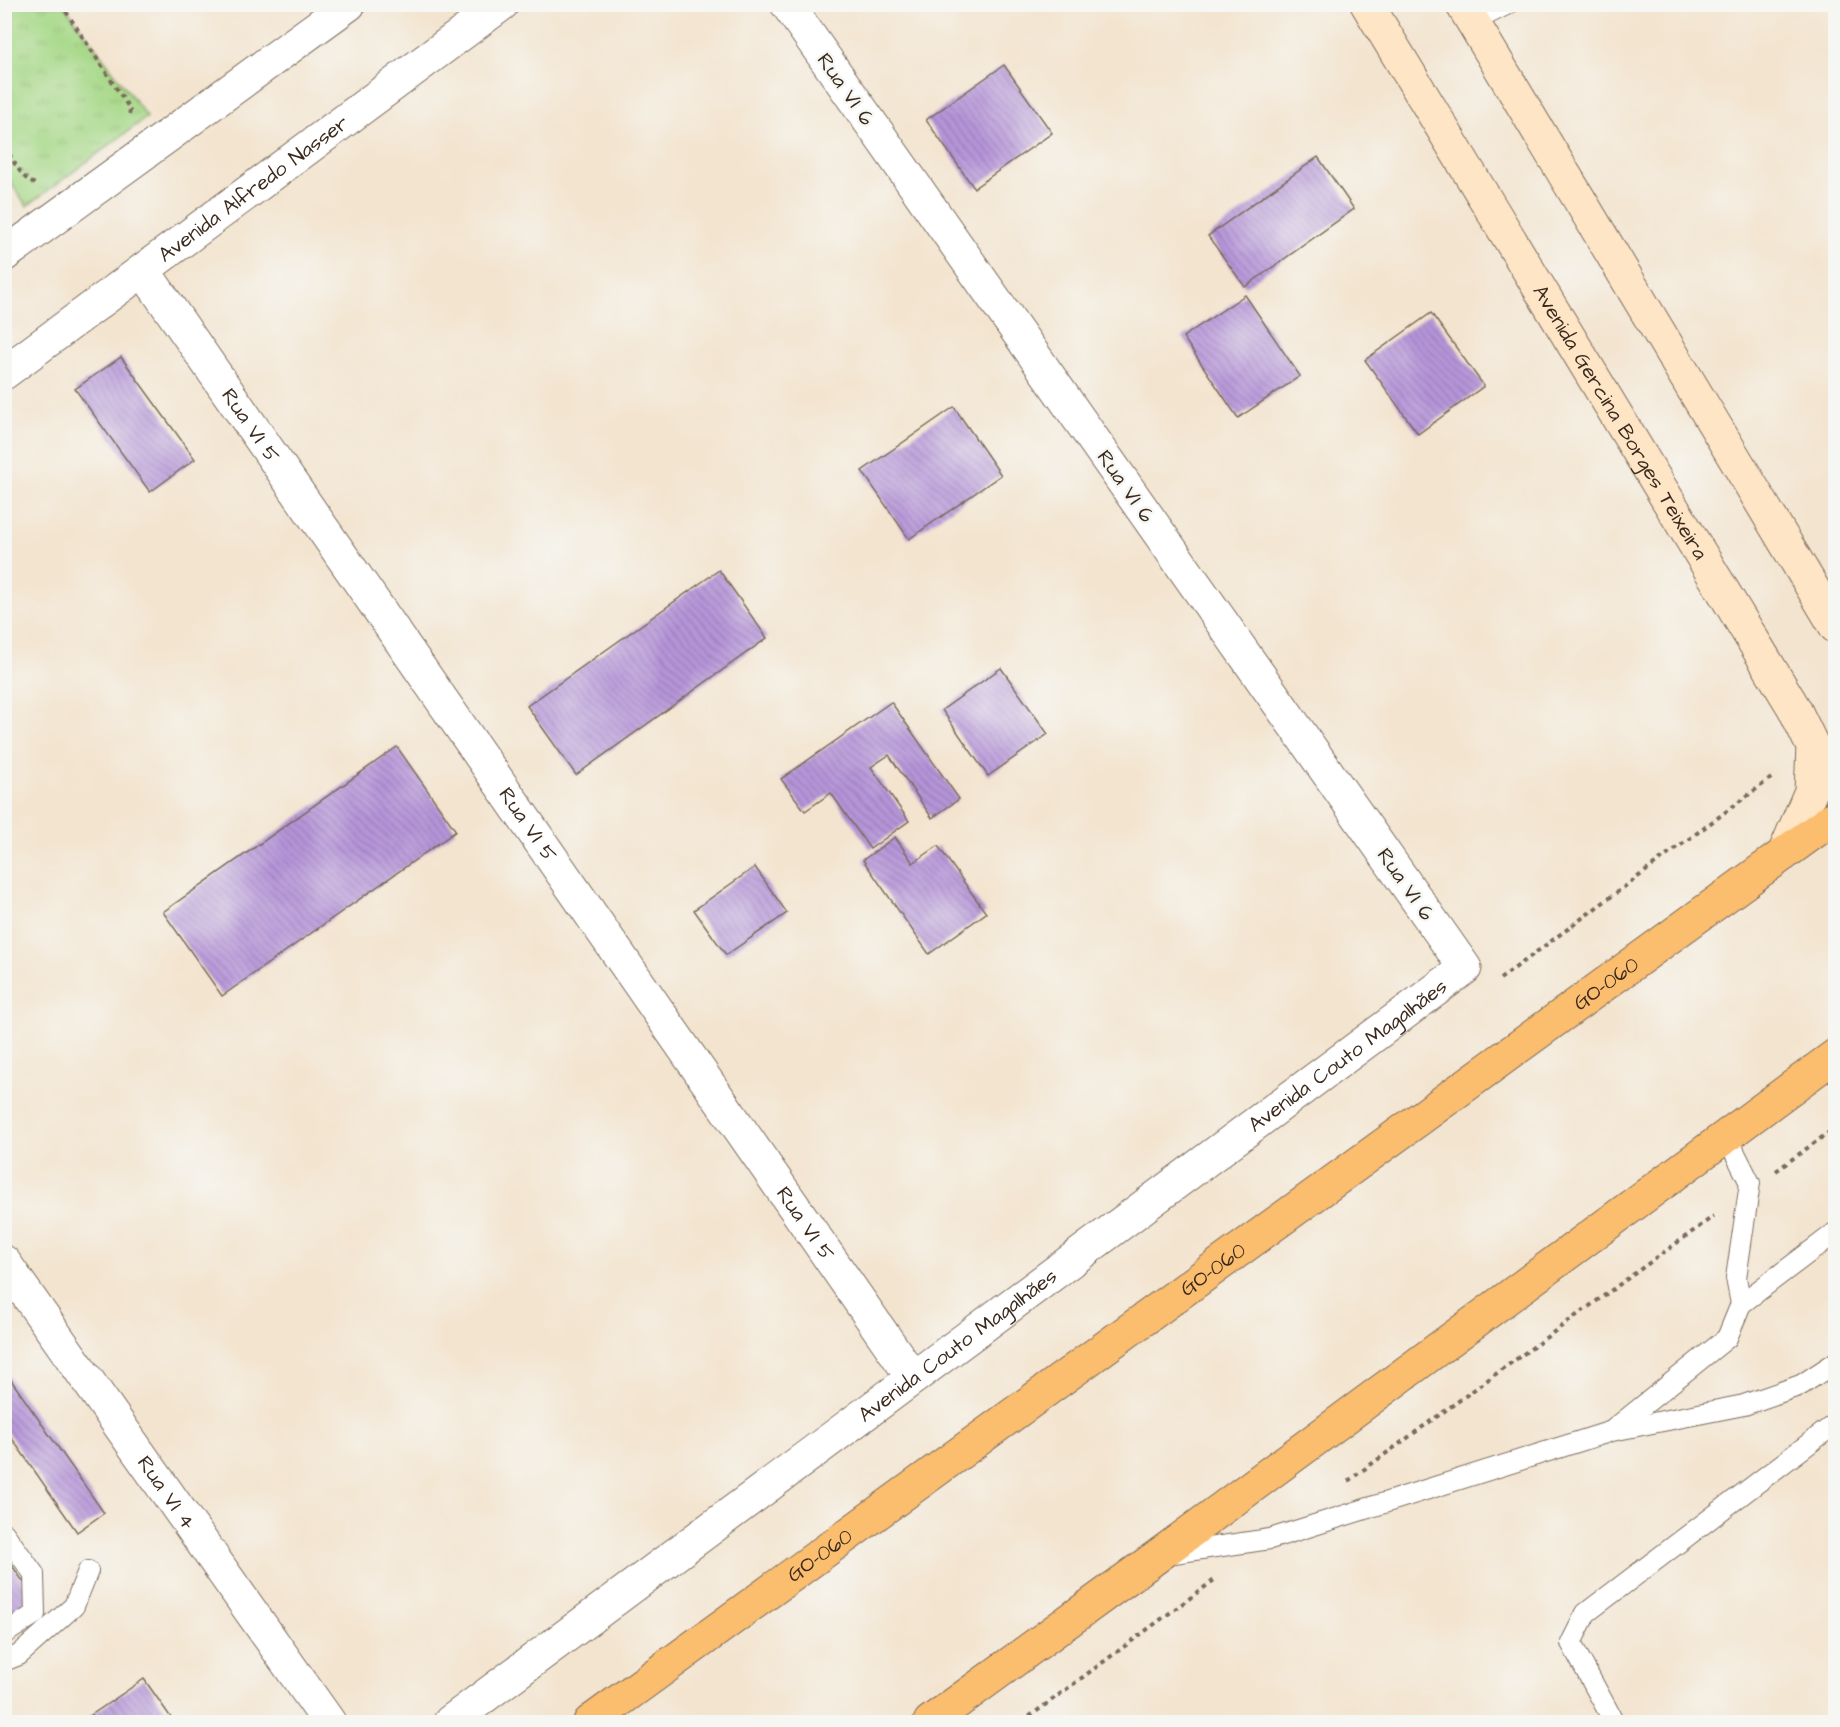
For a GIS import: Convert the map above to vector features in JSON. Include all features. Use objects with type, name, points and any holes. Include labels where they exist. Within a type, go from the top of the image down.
[{"type":"main road","name":"Avenida Gercina Borges Teixeira","points":[[1366,4],[1794,708],[1813,747],[1811,791],[1784,854]]},
{"type":"main road","points":[[1467,13],[1836,627]]},
{"type":"main road","name":"GO-060","points":[[590,1722],[1836,816]]},
{"type":"main road","points":[[930,1722],[1836,1054]]},
{"type":"street","points":[[4,255],[349,4]]},
{"type":"street","name":"Avenida Alfredo Nasser","points":[[4,373],[502,4]]},
{"type":"street","name":"Rua VI 6","points":[[787,4],[1465,968]]},
{"type":"street","name":"Rua VI 5","points":[[143,270],[913,1378]]},
{"type":"street","name":"Avenida Couto Magalhães","points":[[450,1722],[1465,968]]},
{"type":"street","name":"Rua VI 4","points":[[4,1262],[329,1722]]},
{"type":"lane","points":[[1467,13],[1508,4]]},
{"type":"lane","points":[[1726,1135],[1750,1184],[1736,1278],[1742,1304]]},
{"type":"lane","points":[[1611,1431],[1727,1338],[1742,1304],[1836,1232]]},
{"type":"lane","points":[[1159,1555],[1270,1539],[1611,1431],[1744,1405],[1801,1385],[1836,1362]]},
{"type":"lane","points":[[1614,1722],[1571,1643],[1586,1613],[1836,1423]]},
{"type":"lane","points":[[4,1533],[34,1574],[35,1614],[4,1634]]},
{"type":"lane","points":[[9,1656],[74,1606],[88,1571]]},
{"type":"path","points":[[61,4],[128,106],[130,111],[126,121]]},
{"type":"path","points":[[4,146],[32,184],[42,182]]},
{"type":"path","points":[[1344,1484],[1836,1127]]},
{"type":"path","points":[[1022,1722],[1222,1574]]},
{"type":"green space","points":[[4,5],[64,5],[147,117],[27,206],[5,175]]},
{"type":"building","points":[[1004,65],[1052,133],[974,188],[926,120]]},
{"type":"building","points":[[1318,157],[1354,209],[1245,287],[1208,236]]},
{"type":"building","points":[[1245,295],[1300,376],[1238,418],[1183,337]]},
{"type":"building","points":[[1431,313],[1484,386],[1418,434],[1365,360]]},
{"type":"building","points":[[121,357],[195,459],[150,492],[75,389]]},
{"type":"building","points":[[954,407],[1001,475],[909,539],[862,471]]},
{"type":"building","points":[[719,570],[767,638],[576,775],[527,706]]},
{"type":"building","points":[[1001,668],[1048,734],[988,776],[942,710]]},
{"type":"building","points":[[891,702],[959,799],[932,818],[889,755],[871,767],[909,821],[870,849],[831,793],[805,811],[781,779]]},
{"type":"building","points":[[397,747],[456,831],[222,996],[163,912]]},
{"type":"building","points":[[895,837],[913,863],[938,846],[986,913],[929,954],[863,860]]},
{"type":"building","points":[[755,867],[787,913],[726,955],[694,910]]},
{"type":"building","points":[[4,1370],[104,1513],[77,1532],[4,1427]]},
{"type":"building","points":[[4,1554],[27,1587],[25,1609],[4,1623]]},
{"type":"building","points":[[144,1679],[174,1722],[81,1722]]}]
